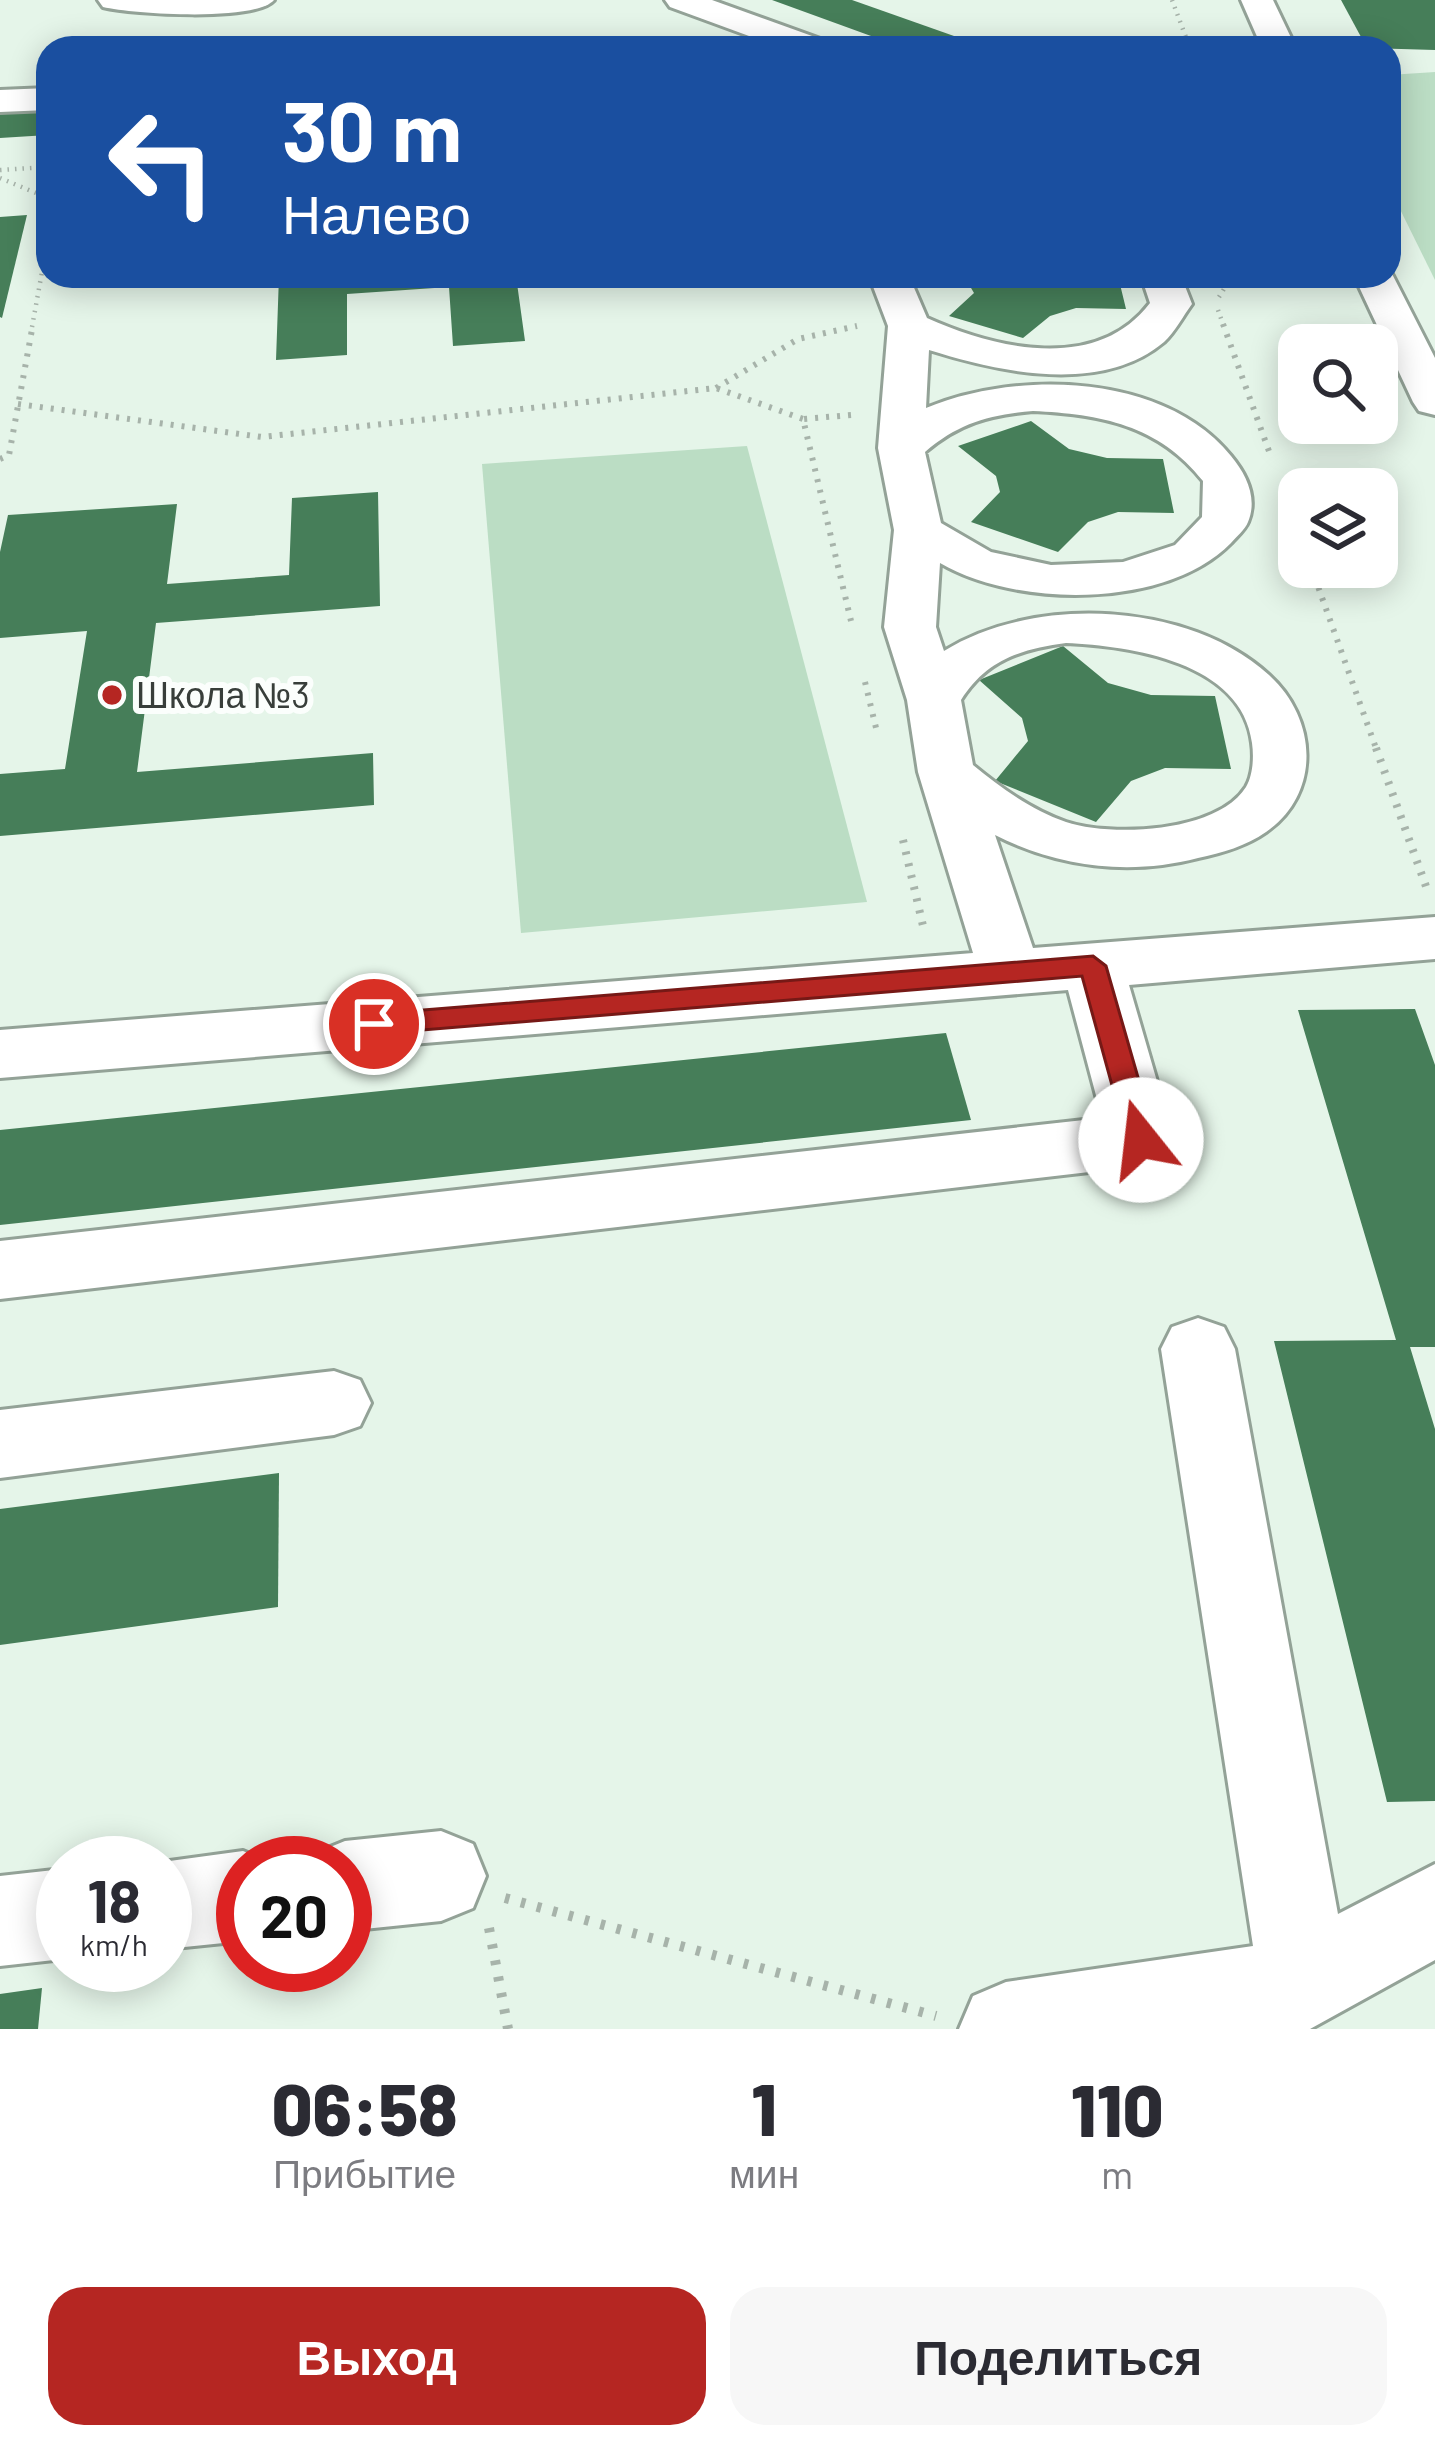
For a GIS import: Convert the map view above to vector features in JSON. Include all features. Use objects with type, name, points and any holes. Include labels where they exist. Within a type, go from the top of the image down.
[{"type":"street","points":[[114,0],[155,5],[259,0]]},
{"type":"street","points":[[681,0],[781,36]]},
{"type":"street","points":[[1257,0],[1274,36]]},
{"type":"street","points":[[0,101],[36,100]]},
{"type":"street","points":[[901,306],[945,344],[991,357],[1042,361],[1092,357],[1132,345],[1160,326],[1171,304],[1165,288]]},
{"type":"street","points":[[1380,288],[1435,402]]},
{"type":"street","points":[[901,306],[901,448],[918,530],[910,627],[934,700],[946,772],[1010,973]]},
{"type":"street","points":[[901,448],[940,417],[1000,400],[1069,399],[1138,413],[1157,422],[1194,442],[1226,479],[1226,520],[1192,555],[1129,577],[1051,580],[1032,576],[975,563],[918,530]]},
{"type":"street","points":[[934,700],[962,663],[1010,638],[1073,628],[1139,633],[1202,653],[1252,687],[1280,729],[1282,773],[1254,813],[1201,841],[1130,850],[1055,840],[990,812],[946,772]]},
{"type":"street","points":[[0,1054],[1435,938]]},
{"type":"street","points":[[0,1270],[1141,1140],[1093,966]]},
{"type":"street","points":[[1198,1348],[1305,1985]]},
{"type":"street","points":[[0,1444],[334,1403]]},
{"type":"street","points":[[372,1888],[470,1894]]},
{"type":"street","points":[[983,2026],[1305,1985],[1435,1909]]},
{"type":"street","points":[[0,1921],[36,1917]]},
{"type":"path","points":[[1172,0],[1186,36]]},
{"type":"path","points":[[0,174],[36,169]]},
{"type":"path","points":[[0,174],[36,192]]},
{"type":"path","points":[[0,459],[9,455],[39,288]]},
{"type":"path","points":[[1224,288],[1215,302],[1278,477]]},
{"type":"path","points":[[18,404],[262,437],[716,388],[797,339],[901,306]]},
{"type":"path","points":[[716,388],[803,419]]},
{"type":"path","points":[[1319,588],[1435,911]]},
{"type":"path","points":[[470,1894],[983,2026]]},
{"type":"path","points":[[470,1894],[508,2029]]},
{"type":"green space","points":[[1435,72],[1435,280],[1401,211],[1401,74]]},
{"type":"green space","points":[[747,446],[867,902],[521,933],[482,464]]},
{"type":"building","points":[[772,0],[852,0],[954,36],[871,36]]},
{"type":"building","points":[[1341,0],[1435,0],[1435,50],[1401,49],[1401,36],[1360,36]]},
{"type":"building","points":[[36,109],[36,136],[0,138],[0,111]]},
{"type":"building","points":[[27,215],[2,318],[0,217]]},
{"type":"building","points":[[279,288],[434,288],[347,294],[347,355],[276,360]]},
{"type":"building","points":[[449,288],[518,288],[525,341],[453,346]]},
{"type":"building","points":[[971,288],[1121,288],[1126,309],[1076,308],[1050,316],[1023,338],[949,316],[974,293]]},
{"type":"building","points":[[1031,421],[1069,449],[1107,458],[1163,459],[1174,513],[1118,512],[1088,522],[1058,552],[971,522],[1000,492],[996,476],[958,446]]},
{"type":"building","name":"Школа №3","points":[[378,492],[380,606],[156,623],[137,772],[373,753],[374,805],[0,836],[0,774],[65,769],[87,631],[0,638],[0,552],[8,515],[177,504],[167,584],[289,575],[292,498]]},
{"type":"building","points":[[1063,646],[1108,683],[1151,695],[1215,696],[1231,769],[1165,768],[1131,781],[1096,822],[995,781],[1028,741],[1022,718],[979,680]]},
{"type":"building","points":[[1415,1009],[1435,1065],[1435,1347],[1410,1347],[1435,1429],[1435,1801],[1387,1802],[1274,1341],[1396,1340],[1298,1010]]},
{"type":"building","points":[[946,1033],[971,1120],[0,1225],[0,1130]]},
{"type":"building","points":[[279,1473],[278,1607],[0,1645],[0,1509]]},
{"type":"building","points":[[42,1992],[38,2029],[0,2029],[0,1994]]},
{"type":"place","name":"Школа №3","points":[[112,695]]},
{"type":"route","points":[[374,1024],[1093,966],[1141,1140]]}]
